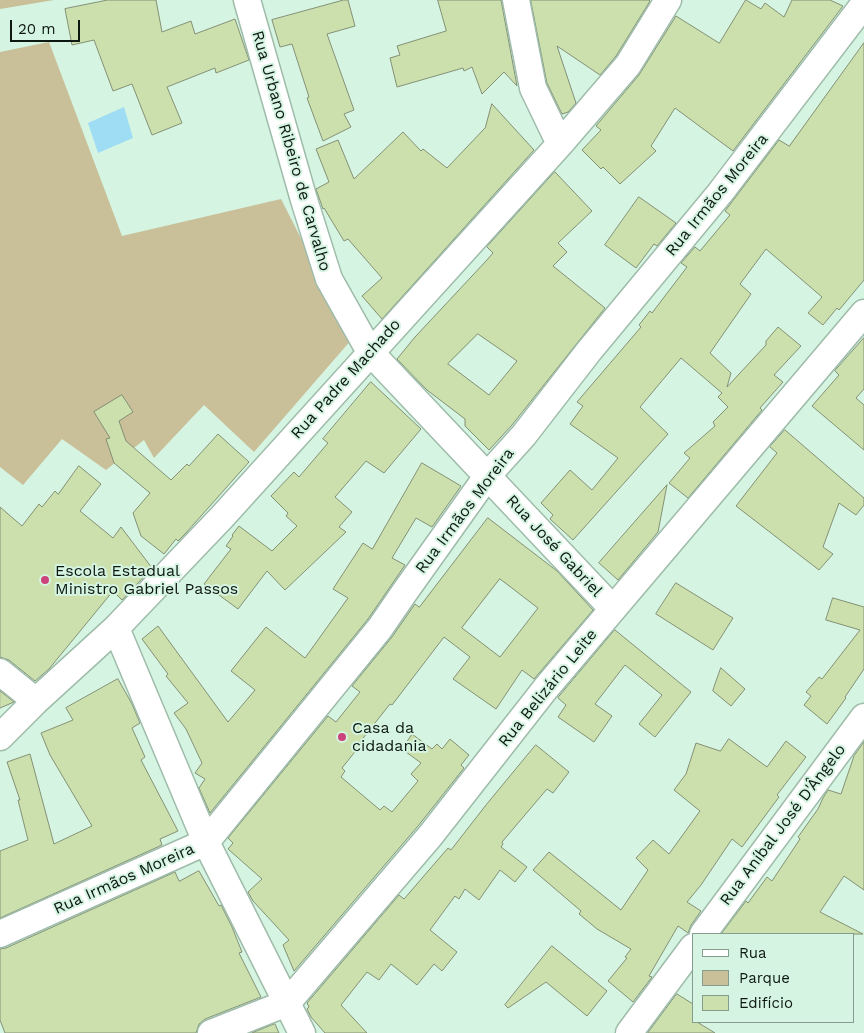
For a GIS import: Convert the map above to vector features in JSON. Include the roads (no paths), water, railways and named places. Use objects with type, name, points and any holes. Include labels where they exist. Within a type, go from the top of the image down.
[{"type":"street","name":"Rua Urbano Ribeiro de Carvalho","points":[[247,0],[304,200],[329,279],[370,352]]},
{"type":"street","points":[[516,0],[534,88],[560,144]]},
{"type":"street","name":"Rua Padre Machado","points":[[0,737],[36,701],[116,628],[222,516],[560,144],[628,65],[668,0]]},
{"type":"street","name":"Rua Irmãos Moreira","points":[[0,934],[206,842],[380,628],[488,476],[524,435],[589,351],[720,193],[864,4]]},
{"type":"street","name":"Rua Belizário Leite","points":[[211,1033],[287,1003],[430,836],[546,688],[864,313]]},
{"type":"street","name":"Rua José Gabriel","points":[[370,352],[613,609]]},
{"type":"street","points":[[116,628],[206,842],[302,1033]]},
{"type":"street","points":[[0,672],[36,701]]},
{"type":"street","name":"Rua Aníbal José D'Ângelo","points":[[703,933],[864,717]]},
{"type":"street","points":[[629,1033],[692,949]]},
{"type":"water","points":[[124,107],[133,138],[98,153],[88,123]]},
{"type":"place","name":"Escola Estadual Ministro Gabriel Passos","points":[[45,580]]},
{"type":"place","name":"Casa da cidadania","points":[[342,737]]}]
